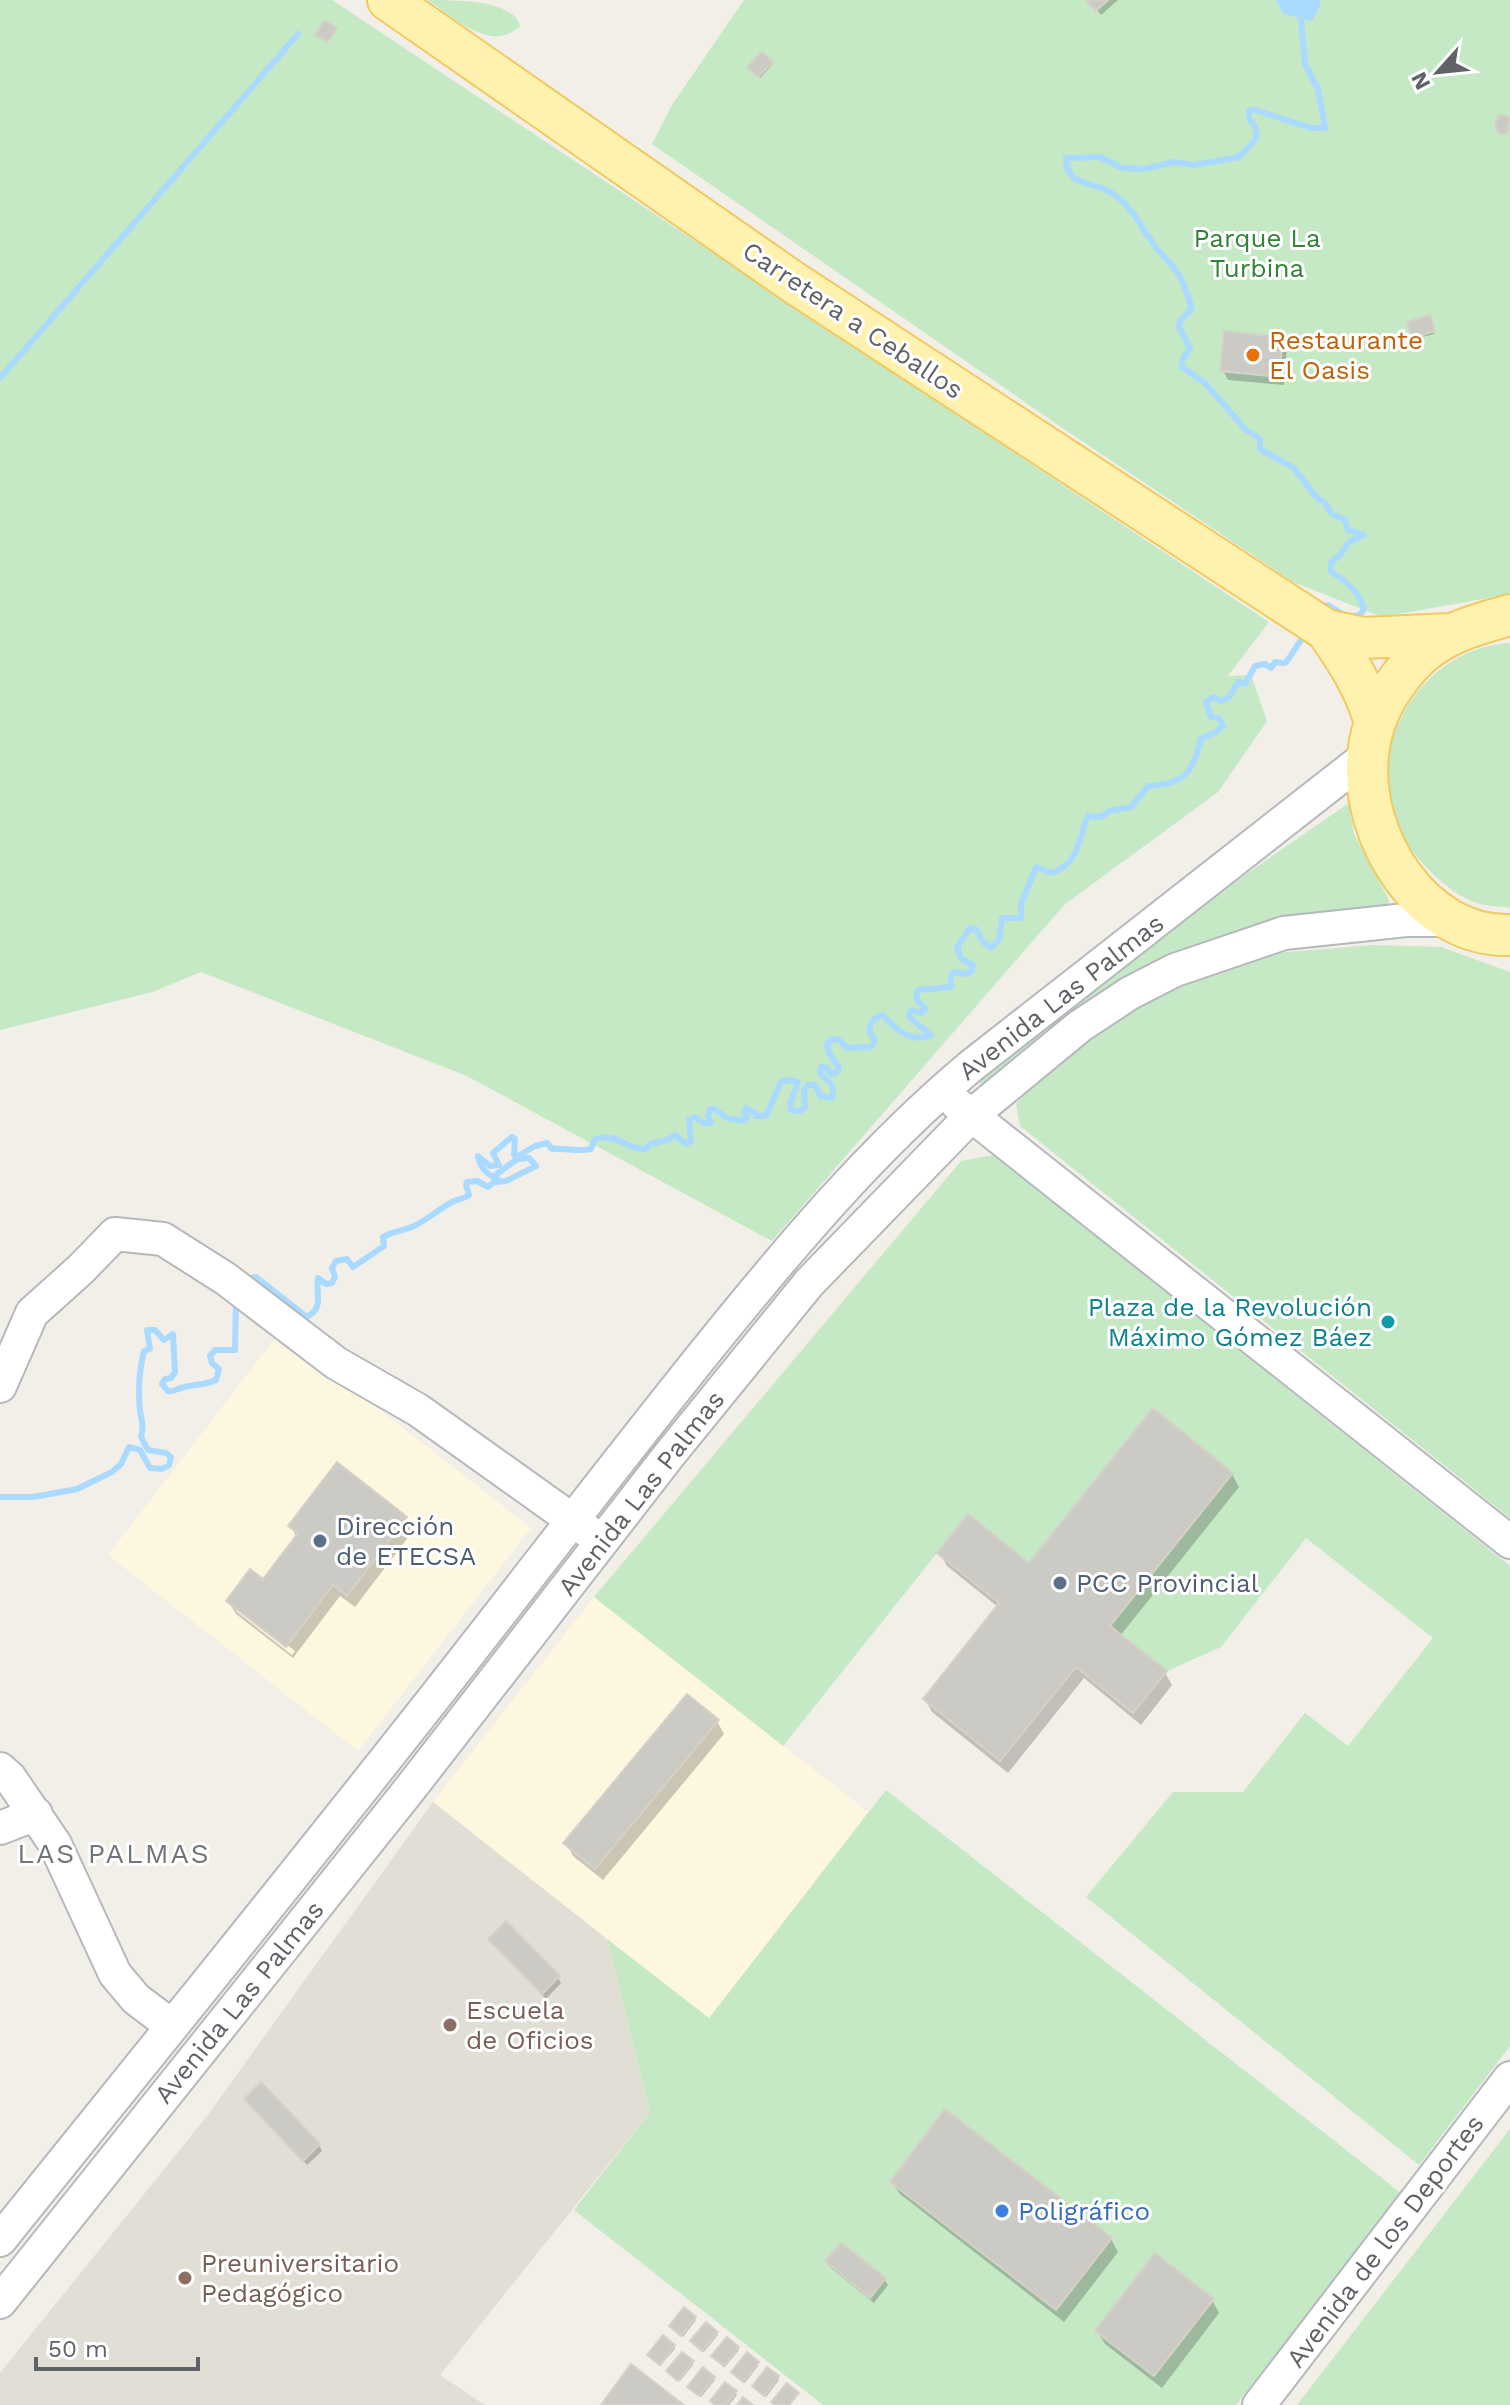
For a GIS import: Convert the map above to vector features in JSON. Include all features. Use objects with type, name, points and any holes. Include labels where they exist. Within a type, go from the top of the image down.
[{"type":"main road","name":"Carretera a Ceballos","points":[[388,0],[793,282],[1326,630],[1364,638],[1450,634]]},
{"type":"main road","points":[[1504,939],[1446,920],[1397,869],[1371,815],[1371,739],[1391,690],[1414,661],[1450,634],[1510,615]]},
{"type":"main road","name":"Carretera a Ceballos","points":[[1326,630],[1350,664],[1368,698],[1371,739]]},
{"type":"street","name":"Avenida Las Palmas","points":[[0,2240],[319,1844],[572,1518],[780,1259],[859,1171],[940,1091],[1371,739]]},
{"type":"street","name":"Avenida Las Palmas","points":[[6,2283],[348,1866],[601,1542],[809,1283],[972,1115],[1080,1026],[1130,993],[1175,970],[1284,933],[1406,920],[1446,920]]},
{"type":"street","points":[[940,1091],[1510,1542]]},
{"type":"street","points":[[0,1386],[32,1313],[115,1234],[163,1239],[226,1279],[336,1363],[418,1410],[572,1518],[601,1542]]},
{"type":"street","points":[[0,1769],[36,1814],[55,1844],[115,1974],[136,1999],[172,2026]]},
{"type":"street","points":[[0,1828],[36,1814]]},
{"type":"street","points":[[319,1844],[348,1866]]},
{"type":"street","name":"Avenida de los Deportes","points":[[1259,2405],[1510,2078]]},
{"type":"shaded area","name":"Dirección de ETECSA","points":[[280,1332],[531,1528],[358,1751],[108,1555]]},
{"type":"shaded area","points":[[594,1597],[868,1812],[709,2019],[433,1802]]},
{"type":"shaded area","name":"Escuela de Oficios","points":[[433,1802],[607,1939],[650,2112],[440,2375],[485,2405],[0,2405],[0,2373],[207,2116]]},
{"type":"green space","points":[[0,0],[332,0],[1269,622],[1228,676],[1251,675],[1267,721],[1218,792],[1064,905],[772,1241],[467,1076],[201,972],[152,992],[0,1030]]},
{"type":"green space","points":[[428,0],[467,1],[496,6],[516,17],[520,26],[509,34],[485,35],[460,23]]},
{"type":"green space","name":"Parque La Turbina","points":[[744,0],[1510,0],[1510,594],[1382,617],[1293,582],[1058,425],[652,144],[672,105]]},
{"type":"green space","points":[[1510,643],[1510,908],[1466,899],[1429,870],[1399,830],[1387,785],[1389,755],[1397,726],[1411,700],[1430,678],[1454,660],[1480,648]]},
{"type":"green space","points":[[1349,803],[1354,834],[1389,900],[1386,909],[1281,921],[1172,953],[1125,978],[985,1087],[978,1081],[1110,968]]},
{"type":"green space","name":"Plaza de la Revolución Máximo Gómez Báez","points":[[1373,945],[1441,947],[1510,972],[1510,1518],[1020,1126],[1016,1104],[1035,1079],[1076,1043],[1149,998],[1194,975],[1275,953]]},
{"type":"green space","name":"PCC Provincial","points":[[994,1155],[1510,1566],[1510,2046],[1419,2165],[1086,1897],[1173,1792],[1243,1792],[1305,1713],[1348,1746],[1433,1638],[1306,1538],[1221,1647],[1167,1671],[1110,1626],[1233,1473],[1153,1408],[1029,1563],[968,1514],[783,1746],[594,1597],[961,1161]]},
{"type":"green space","points":[[886,1790],[1401,2193],[1236,2405],[823,2405],[574,2210],[650,2112],[607,1939],[709,2018]]},
{"type":"green space","points":[[1510,2129],[1510,2405],[1297,2405]]},
{"type":"water","points":[[1276,0],[1320,0],[1321,4],[1312,21],[1283,14]]},
{"type":"building","points":[[1086,0],[1108,0],[1096,11]]},
{"type":"building","points":[[324,20],[337,28],[327,42],[315,35]]},
{"type":"building","points":[[762,52],[773,62],[758,77],[747,67]]},
{"type":"building","points":[[1499,115],[1510,119],[1507,133],[1499,134],[1495,125]]},
{"type":"building","points":[[1430,315],[1435,331],[1412,338],[1407,322]]},
{"type":"building","points":[[1224,331],[1283,337],[1279,377],[1220,371]]},
{"type":"building","name":"PCC Provincial","points":[[1153,1408],[1233,1473],[1110,1626],[1167,1671],[1133,1713],[1076,1667],[1000,1761],[923,1699],[999,1603],[937,1553],[968,1514],[1029,1563]]},
{"type":"building","points":[[337,1462],[407,1517],[347,1596],[333,1585],[286,1647],[226,1601],[250,1569],[263,1579],[298,1533],[288,1526]]},
{"type":"building","points":[[687,1694],[719,1720],[595,1869],[563,1843]]},
{"type":"building","points":[[506,1921],[560,1976],[542,1994],[488,1939]]},
{"type":"building","points":[[261,2082],[320,2144],[303,2161],[244,2099]]},
{"type":"building","name":"Poligráfico","points":[[945,2109],[1112,2238],[1056,2310],[890,2182]]},
{"type":"building","points":[[841,2243],[886,2278],[870,2298],[825,2261]]},
{"type":"building","points":[[1155,2253],[1214,2299],[1154,2376],[1095,2331]]},
{"type":"building","points":[[684,2307],[696,2317],[681,2336],[669,2326]]},
{"type":"building","points":[[706,2322],[718,2332],[702,2351],[690,2341]]},
{"type":"building","points":[[663,2335],[675,2345],[660,2365],[647,2355]]},
{"type":"building","points":[[727,2337],[739,2347],[724,2366],[711,2356]]},
{"type":"building","points":[[682,2352],[694,2361],[678,2381],[666,2371]]},
{"type":"building","points":[[747,2352],[759,2362],[743,2382],[731,2372]]},
{"type":"building","points":[[631,2364],[684,2405],[601,2405]]},
{"type":"building","points":[[703,2367],[715,2377],[699,2396],[687,2387]]},
{"type":"building","points":[[767,2367],[779,2376],[764,2396],[752,2386]]},
{"type":"building","points":[[725,2382],[737,2391],[726,2405],[715,2405],[710,2401]]},
{"type":"building","points":[[787,2383],[799,2393],[789,2405],[775,2405],[771,2402]]},
{"type":"building","points":[[743,2397],[753,2405],[737,2405]]},
{"type":"waterway","points":[[1299,0],[1305,64],[1318,89],[1325,128],[1311,128],[1252,109],[1249,118],[1256,129],[1256,139],[1239,157],[1194,165],[1174,162],[1144,169],[1122,168],[1100,157],[1066,158],[1067,168],[1075,179],[1105,189],[1126,205],[1179,275],[1192,308],[1180,321],[1179,327],[1190,348],[1182,360],[1182,367],[1205,383],[1246,430],[1260,439],[1260,449],[1294,468],[1332,514],[1345,520],[1348,530],[1364,535],[1349,542],[1331,562],[1331,572],[1351,588],[1364,609],[1360,615],[1347,617],[1328,605],[1318,608]]},
{"type":"waterway","points":[[0,378],[298,34]]},
{"type":"waterway","points":[[245,1279],[256,1277],[307,1317],[318,1304],[318,1278],[326,1284],[332,1283],[335,1277],[332,1268],[336,1261],[347,1259],[353,1267],[384,1246],[383,1237],[414,1226],[469,1195],[467,1182],[477,1181],[488,1187],[498,1179],[485,1170],[478,1156],[490,1166],[499,1165],[493,1153],[512,1137],[515,1139],[514,1155],[518,1156],[547,1143],[552,1149],[591,1149],[595,1139],[603,1137],[646,1149],[650,1144],[675,1135],[686,1144],[691,1141],[689,1120],[694,1117],[711,1123],[708,1116],[710,1109],[727,1118],[744,1121],[747,1118],[746,1108],[756,1116],[766,1116],[781,1082],[798,1082],[790,1104],[791,1110],[805,1108],[804,1090],[808,1085],[815,1085],[820,1096],[832,1098],[832,1086],[820,1073],[821,1067],[827,1068],[831,1074],[836,1073],[839,1067],[829,1053],[827,1045],[832,1039],[839,1040],[847,1048],[870,1047],[874,1043],[869,1031],[871,1025],[883,1015],[898,1030],[910,1036],[931,1035],[909,1017],[911,1010],[921,1013],[925,1009],[916,998],[918,990],[951,987],[953,972],[967,974],[972,970],[973,965],[961,959],[957,947],[970,928],[977,930],[983,942],[991,948],[999,940],[1002,918],[1021,918],[1021,904],[1036,867],[1052,873],[1069,863],[1088,816],[1100,816],[1131,807],[1148,786],[1170,783],[1185,774],[1195,760],[1201,738],[1223,726],[1219,718],[1211,717],[1206,702],[1213,697],[1221,701],[1228,698],[1238,682],[1245,684],[1255,666],[1265,664],[1271,668],[1275,662],[1285,663],[1306,635]]},
{"type":"waterway","points":[[493,1177],[517,1159],[529,1158],[536,1166],[506,1181],[495,1182]]},
{"type":"waterway","points":[[0,1497],[33,1497],[77,1489],[112,1472],[121,1464],[129,1447],[140,1450],[150,1468],[162,1469],[169,1465],[171,1457],[148,1450],[141,1437],[139,1381],[144,1351],[150,1349],[147,1330],[155,1330],[164,1340],[173,1334],[175,1372],[162,1384],[168,1391],[211,1382],[216,1380],[219,1369],[210,1356],[215,1350],[235,1350],[236,1300]]},
{"type":"place","name":"Restaurante El Oasis","points":[[1253,355]]},
{"type":"place","name":"Plaza de la Revolución Máximo Gómez Báez","points":[[1388,1322]]},
{"type":"place","name":"Dirección de ETECSA","points":[[320,1541]]},
{"type":"place","name":"PCC Provincial","points":[[1060,1583]]},
{"type":"place","name":"Escuela de Oficios","points":[[450,2025]]},
{"type":"place","name":"Poligráfico","points":[[1002,2211]]},
{"type":"place","name":"Preuniversitario Pedagógico","points":[[185,2278]]},
{"type":"district","name":"LAS PALMAS","points":[[114,1853]]}]
